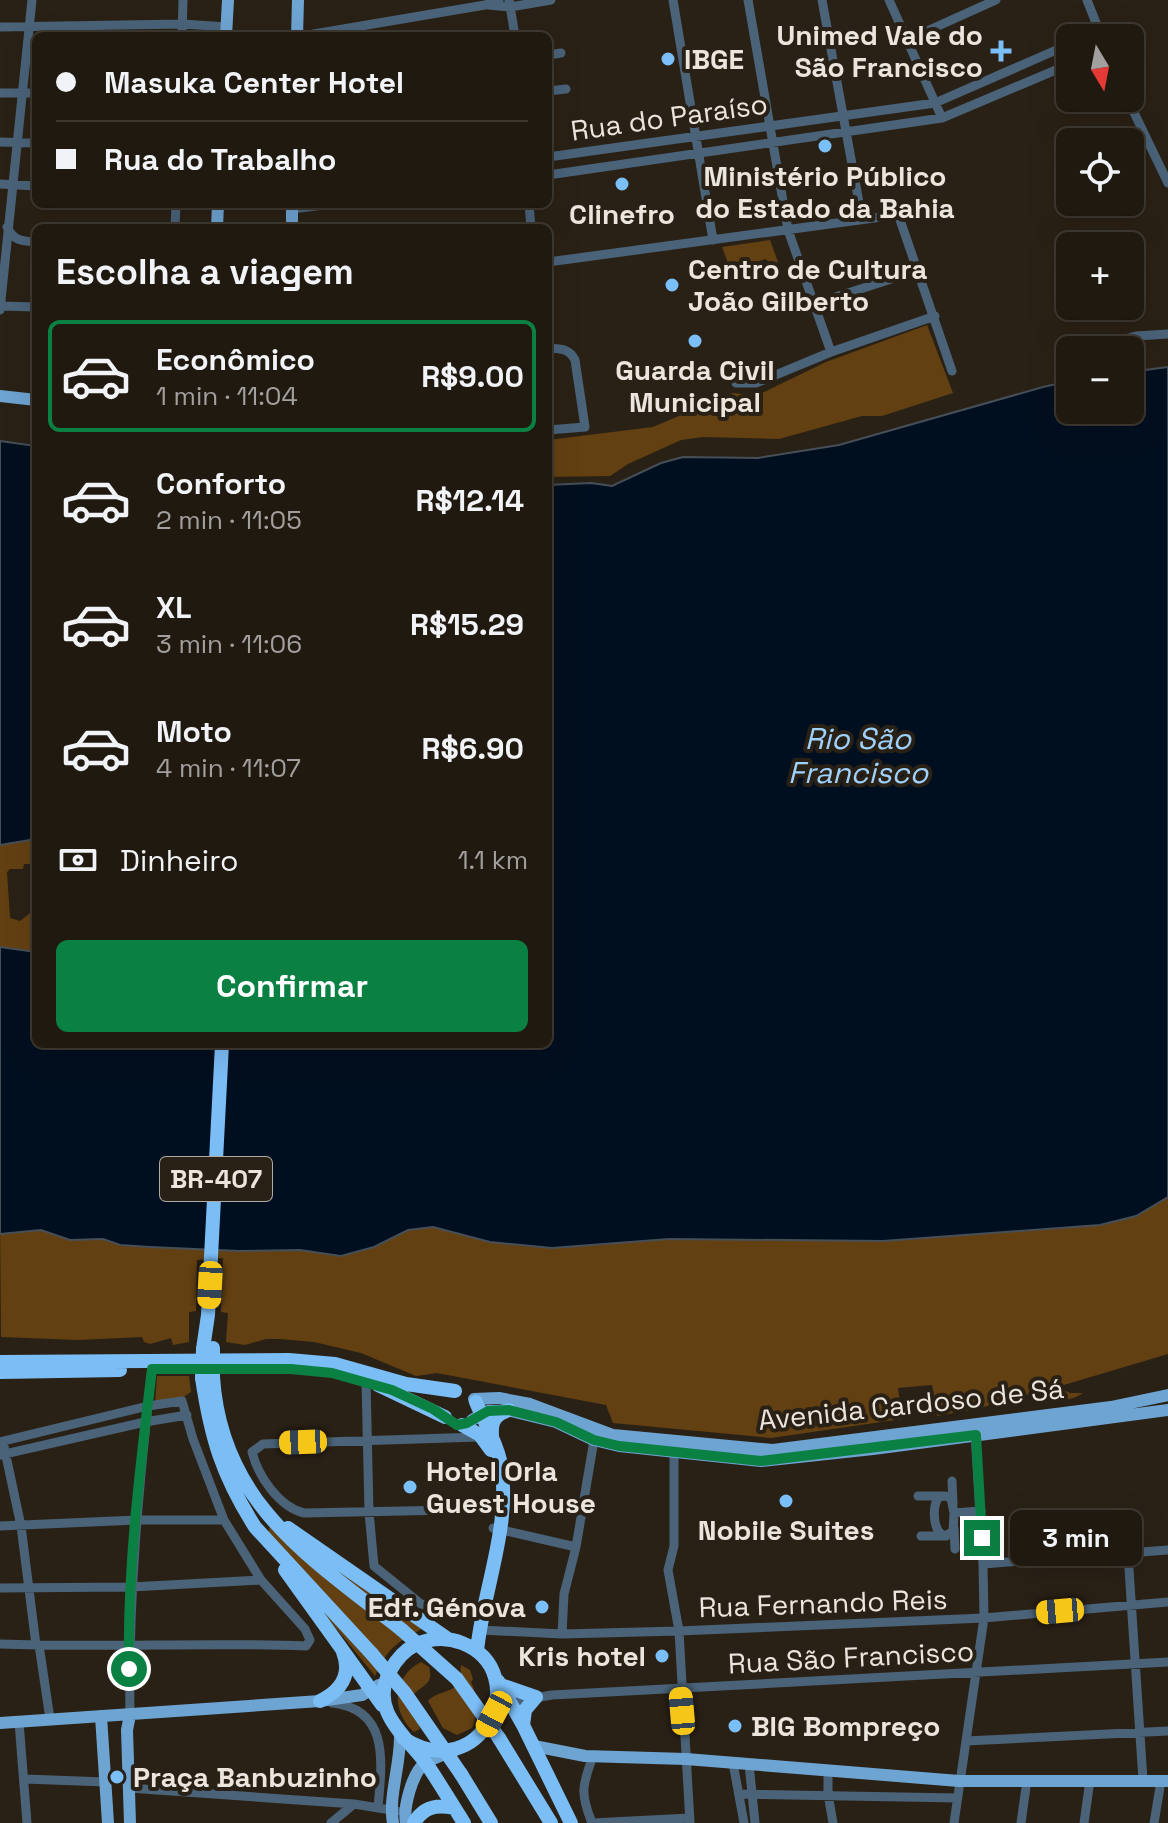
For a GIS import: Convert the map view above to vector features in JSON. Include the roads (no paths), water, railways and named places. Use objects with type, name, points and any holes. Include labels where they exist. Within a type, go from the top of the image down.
[{"type":"highway","name":"BR-407","points":[[222,1048],[208,1315],[212,1333],[208,1377],[209,1422],[220,1461],[255,1527],[405,1693],[491,1823]]},
{"type":"highway","points":[[0,1362],[289,1360],[335,1364],[406,1384],[466,1392],[500,1463],[496,1529],[477,1651]]},
{"type":"highway","points":[[0,1372],[291,1369],[332,1373],[366,1381],[423,1404],[452,1423],[473,1412]]},
{"type":"highway","name":"BR-407","points":[[208,1377],[226,1445],[260,1505],[280,1531],[307,1555],[402,1630],[457,1679],[499,1738],[551,1823]]},
{"type":"highway","points":[[445,1417],[443,1401],[455,1391]]},
{"type":"highway","points":[[487,1436],[495,1418],[509,1410]]},
{"type":"highway","points":[[473,1412],[487,1436]]},
{"type":"highway","points":[[260,1505],[284,1525],[451,1640],[477,1651],[490,1667],[523,1725],[571,1823]]},
{"type":"highway","points":[[255,1527],[265,1545],[373,1689],[401,1736],[426,1763],[464,1823]]},
{"type":"highway","points":[[387,1713],[384,1695],[387,1677],[396,1660],[411,1647],[429,1640],[451,1640],[469,1630],[496,1529]]},
{"type":"highway","points":[[320,1701],[335,1692],[345,1680],[347,1665],[340,1644]]},
{"type":"highway","points":[[401,1736],[430,1751],[459,1748],[474,1740],[486,1729],[494,1714],[496,1682],[490,1667]]},
{"type":"highway","points":[[501,1685],[536,1697],[525,1710],[523,1725]]},
{"type":"highway","points":[[398,1817],[436,1806],[454,1808]]},
{"type":"main road","points":[[226,31],[228,0]]},
{"type":"main road","points":[[298,0],[299,32]]},
{"type":"main road","points":[[0,396],[32,400]]},
{"type":"main road","name":"Avenida Cardoso de Sá","points":[[473,1412],[509,1410],[556,1422],[594,1440],[619,1446],[761,1461],[975,1430],[1145,1402],[1168,1395]]},
{"type":"main road","name":"Avenida Cardoso de Sá","points":[[473,1412],[499,1398],[530,1404],[613,1435],[759,1450],[1168,1410]]},
{"type":"main road","points":[[0,1723],[320,1701],[362,1695],[387,1677]]},
{"type":"main road","points":[[130,1715],[127,1730],[131,1821]]},
{"type":"main road","points":[[101,1716],[108,1823]]},
{"type":"main road","points":[[398,1817],[401,1736]]},
{"type":"main road","points":[[534,1746],[593,1756],[686,1759],[959,1781],[1164,1781]]},
{"type":"main road","points":[[398,1817],[417,1773],[426,1763],[459,1748]]},
{"type":"street","points":[[32,0],[14,185],[4,227],[0,308],[32,307]]},
{"type":"street","points":[[182,32],[183,0]]},
{"type":"street","points":[[485,5],[499,0]]},
{"type":"street","points":[[323,32],[485,5],[551,0]]},
{"type":"street","points":[[673,0],[713,240]]},
{"type":"street","points":[[748,0],[788,230],[831,352]]},
{"type":"street","points":[[822,0],[862,219]]},
{"type":"street","points":[[889,0],[942,118]]},
{"type":"street","points":[[907,40],[996,0]]},
{"type":"street","points":[[1087,0],[1097,24]]},
{"type":"street","points":[[510,3],[514,32]]},
{"type":"street","points":[[0,27],[183,24],[226,31]]},
{"type":"street","name":"Rua do Paraíso","points":[[552,156],[935,103],[1056,50]]},
{"type":"street","points":[[552,54],[561,53]]},
{"type":"street","name":"Rua do Paraíso","points":[[552,174],[942,118],[1056,70]]},
{"type":"street","points":[[552,91],[566,89]]},
{"type":"street","points":[[0,93],[32,93]]},
{"type":"street","points":[[1134,112],[1168,183]]},
{"type":"street","points":[[0,142],[32,143]]},
{"type":"street","points":[[614,146],[617,165]]},
{"type":"street","points":[[0,184],[32,186]]},
{"type":"street","points":[[552,261],[933,210]]},
{"type":"street","points":[[898,214],[952,371]]},
{"type":"street","points":[[4,227],[15,239],[32,241]]},
{"type":"street","points":[[814,304],[919,270]]},
{"type":"street","points":[[736,383],[756,383],[831,352],[935,316]]},
{"type":"street","points":[[1136,336],[1168,334]]},
{"type":"street","points":[[552,348],[566,350],[575,360],[585,427],[552,430]]},
{"type":"street","points":[[130,1715],[128,1647],[131,1587],[152,1369]]},
{"type":"street","points":[[366,1381],[369,1512],[374,1566],[421,1604],[427,1605]]},
{"type":"street","points":[[0,1644],[38,1645],[128,1647],[224,1644],[306,1646],[310,1640],[305,1629],[261,1580],[224,1520],[193,1439],[184,1403],[180,1400],[148,1406],[1,1442],[21,1526],[38,1645],[50,1719]]},
{"type":"street","points":[[2,1454],[187,1415]]},
{"type":"street","points":[[954,1823],[984,1618],[975,1430]]},
{"type":"street","points":[[487,1436],[263,1444],[253,1450],[254,1460],[285,1505],[304,1513],[498,1509]]},
{"type":"street","points":[[562,1634],[564,1594],[576,1547],[594,1440]]},
{"type":"street","points":[[593,1756],[582,1786],[583,1799],[592,1823],[690,1821],[679,1631],[668,1570],[674,1546],[674,1452]]},
{"type":"street","points":[[952,1481],[955,1549]]},
{"type":"street","points":[[918,1496],[951,1498],[954,1508]]},
{"type":"street","points":[[942,1496],[934,1504],[936,1528],[938,1533],[946,1536]]},
{"type":"street","points":[[954,1508],[981,1511]]},
{"type":"street","points":[[0,1526],[224,1520]]},
{"type":"street","points":[[921,1536],[946,1536],[953,1531],[954,1525]]},
{"type":"street","points":[[496,1529],[576,1547]]},
{"type":"street","points":[[983,1564],[1168,1550]]},
{"type":"street","points":[[1128,1554],[1143,1780]]},
{"type":"street","points":[[0,1588],[131,1587],[261,1580]]},
{"type":"street","name":"Rua Fernando Reis","points":[[480,1630],[562,1634],[679,1631],[984,1618],[1168,1602]]},
{"type":"street","name":"Rua São Francisco","points":[[494,1714],[511,1704],[536,1697],[1168,1662]]},
{"type":"street","points":[[320,1701],[358,1708],[369,1720],[381,1750],[398,1817]]},
{"type":"street","points":[[19,1722],[27,1823]]},
{"type":"street","points":[[966,1741],[1168,1731]]},
{"type":"street","points":[[733,1763],[744,1823]]},
{"type":"street","points":[[749,1764],[755,1823]]},
{"type":"street","points":[[828,1771],[833,1823]]},
{"type":"street","points":[[24,1779],[106,1782]]},
{"type":"street","points":[[1021,1823],[1027,1780]]},
{"type":"street","points":[[1084,1823],[1090,1780]]},
{"type":"street","points":[[1154,1823],[1164,1781]]},
{"type":"street","points":[[129,1788],[354,1804],[398,1817]]},
{"type":"street","points":[[739,1794],[958,1798]]},
{"type":"street","points":[[331,1823],[354,1804]]},
{"type":"water","name":"Rio São Francisco","points":[[1168,367],[1168,1197],[1136,1216],[1100,1225],[883,1241],[669,1239],[552,1248],[490,1242],[433,1227],[408,1230],[374,1247],[341,1256],[300,1250],[239,1251],[120,1245],[103,1239],[70,1240],[41,1230],[0,1234],[0,947],[32,951],[32,1048],[552,1048],[552,485],[591,483],[612,486],[661,463],[683,457],[758,458],[839,445],[1056,384],[1056,424],[1144,424],[1144,370]]},
{"type":"water","points":[[0,441],[32,445],[32,840],[0,845]]},
{"type":"place","name":"Unimed Vale do São Francisco","points":[[1001,51]]},
{"type":"place","name":"IBGE","points":[[668,59]]},
{"type":"place","name":"Ministério Público do Estado da Bahia","points":[[825,146]]},
{"type":"place","name":"Clinefro","points":[[622,184]]},
{"type":"place","name":"Centro de Cultura João Gilberto","points":[[672,285]]},
{"type":"place","name":"Guarda Civil Municipal","points":[[695,341]]},
{"type":"place","name":"Hotel Orla Guest House","points":[[410,1487]]},
{"type":"place","name":"Nobile Suites","points":[[786,1501]]},
{"type":"place","name":"Edf. Génova","points":[[542,1607]]},
{"type":"place","name":"Kris hotel","points":[[662,1656]]},
{"type":"place","name":"BIG Bompreço","points":[[735,1726]]},
{"type":"place","name":"Praça Banbuzinho","points":[[117,1777]]}]
